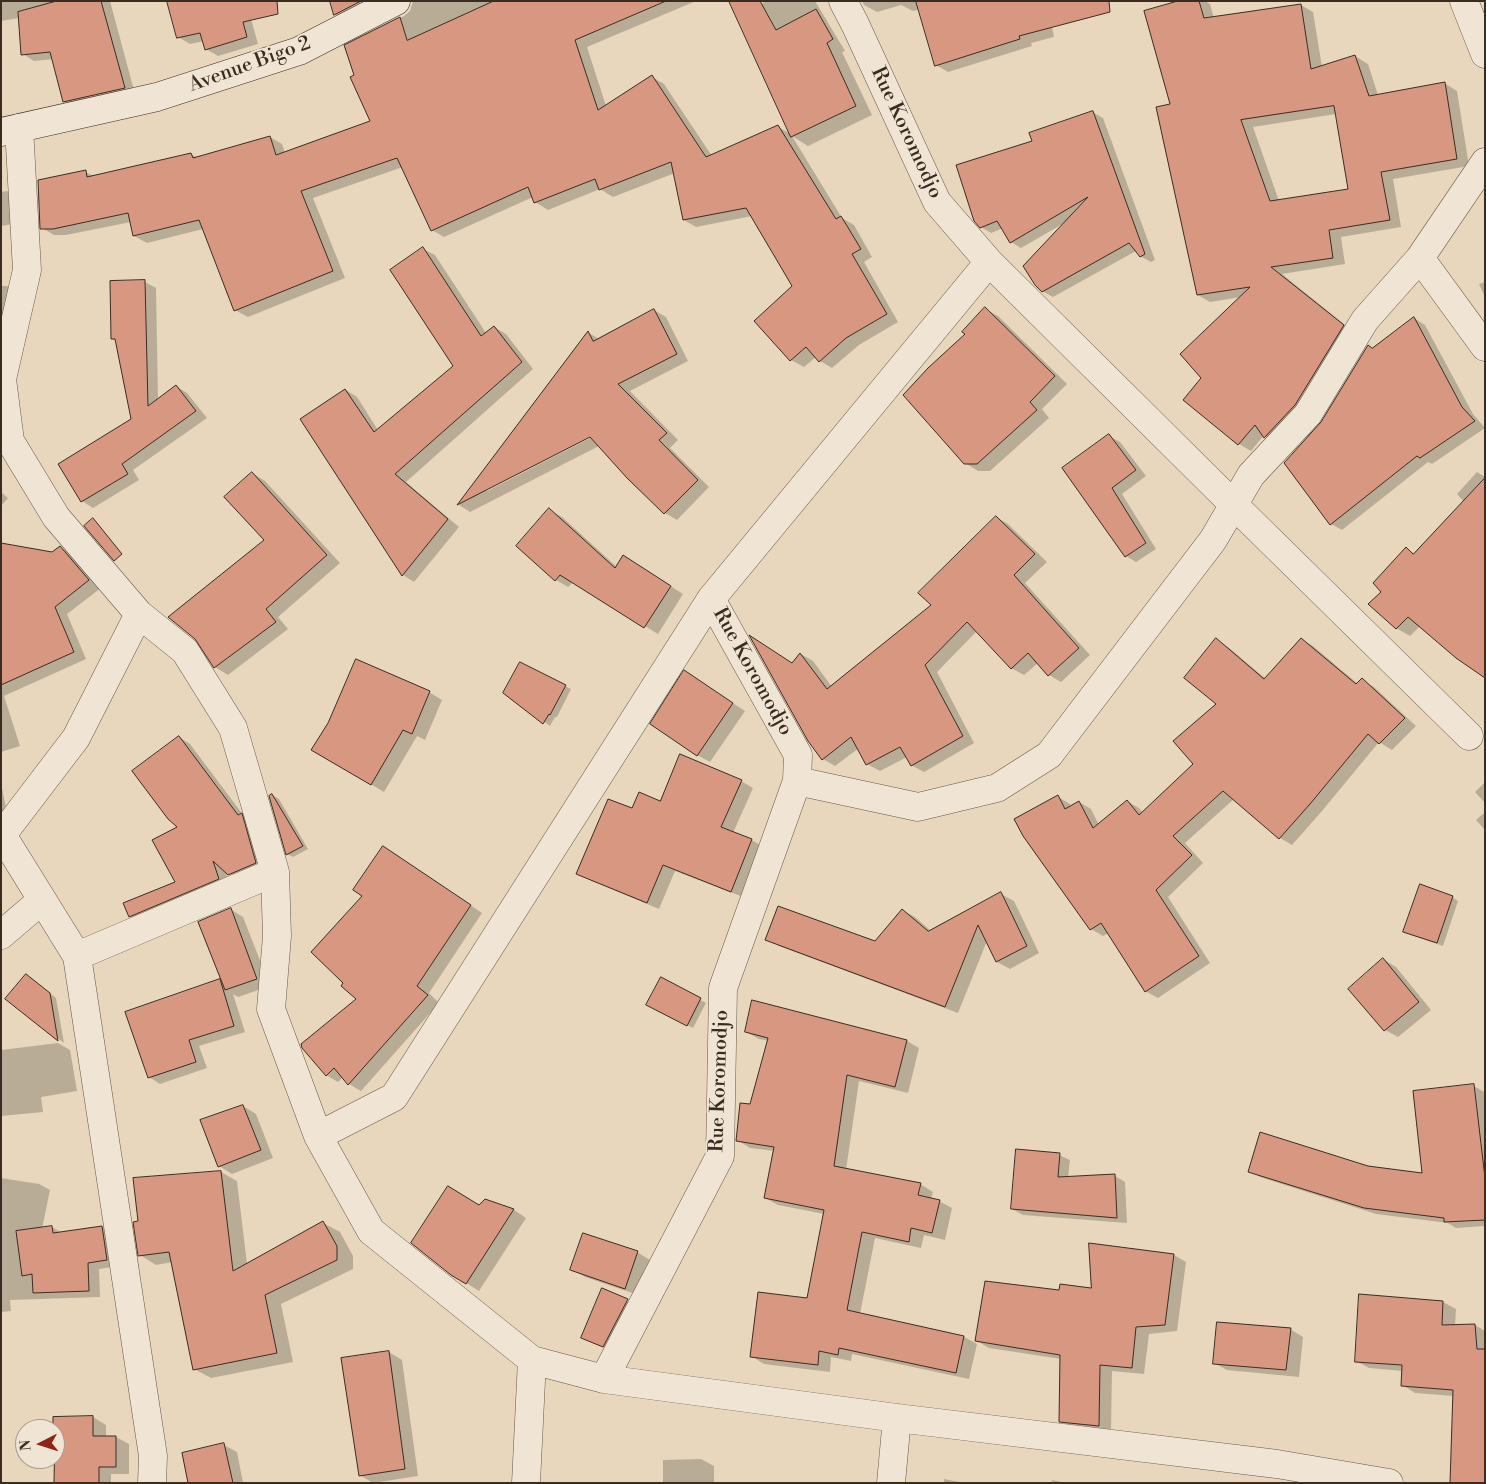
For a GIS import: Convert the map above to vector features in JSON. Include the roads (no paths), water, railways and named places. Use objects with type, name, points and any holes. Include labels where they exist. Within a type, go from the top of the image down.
[{"type":"street","name":"Avenue Bigo 2","points":[[10,130],[157,97],[299,51],[396,1]]},
{"type":"street","name":"Rue Koromodjo","points":[[604,1380],[720,1156],[723,988],[797,781],[798,755],[711,599],[989,262],[937,202],[843,1]]},
{"type":"street","points":[[1464,1],[1485,54]]},
{"type":"street","points":[[10,130],[27,270],[2,379],[10,441],[56,517],[139,614],[185,651],[233,728],[275,872],[277,936],[271,1009],[318,1136],[371,1231],[532,1360],[604,1380],[897,1418],[1275,1473],[1389,1483]]},
{"type":"street","points":[[797,781],[918,807],[997,788],[1048,755],[1213,540],[1250,475],[1308,414],[1365,320],[1420,258],[1485,162]]},
{"type":"street","points":[[1420,258],[1485,347]]},
{"type":"street","points":[[989,262],[1469,736]]},
{"type":"street","points":[[318,1136],[394,1097],[711,599]]},
{"type":"street","points":[[139,614],[76,738],[2,835],[77,956],[153,1456],[152,1483]]},
{"type":"street","points":[[77,956],[275,872]]},
{"type":"street","points":[[1,935],[42,900]]},
{"type":"street","points":[[526,1483],[532,1360]]},
{"type":"street","points":[[890,1483],[897,1418]]}]
